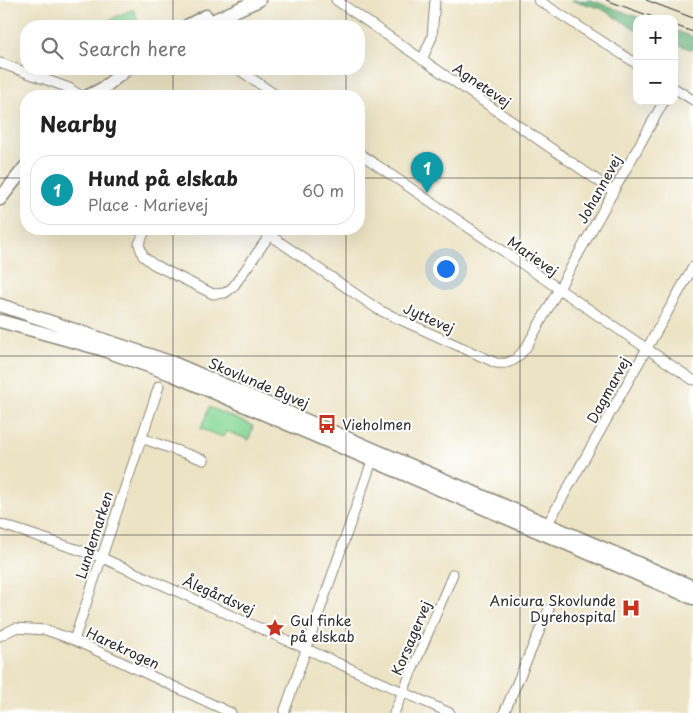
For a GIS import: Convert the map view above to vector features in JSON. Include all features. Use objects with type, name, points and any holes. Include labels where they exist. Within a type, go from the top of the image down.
[{"type":"main road","points":[[200,20],[240,0]]},
{"type":"main road","points":[[214,20],[259,0]]},
{"type":"main road","points":[[91,90],[95,83],[106,75]]},
{"type":"main road","points":[[100,90],[120,75]]},
{"type":"main road","points":[[0,199],[20,174]]},
{"type":"main road","name":"Skovlunde Byvej","points":[[0,304],[173,363],[693,587]]},
{"type":"main road","name":"Skovlunde Byvej","points":[[0,322],[101,349],[171,374],[693,598]]},
{"type":"street","name":"Agnetevej","points":[[336,0],[365,20]]},
{"type":"street","points":[[422,60],[432,37],[435,0]]},
{"type":"street","points":[[538,0],[633,61]]},
{"type":"street","name":"Agnetevej","points":[[365,20],[613,192]]},
{"type":"street","points":[[0,64],[20,69]]},
{"type":"street","points":[[36,75],[73,90]]},
{"type":"street","points":[[247,75],[268,90]]},
{"type":"street","points":[[678,91],[693,100]]},
{"type":"street","name":"Johannevej","points":[[558,289],[662,105]]},
{"type":"street","name":"Marievej","points":[[365,158],[693,380]]},
{"type":"street","points":[[143,235],[139,244],[143,256],[153,264],[213,294],[225,293],[234,287],[270,235]]},
{"type":"street","name":"Jyttevej","points":[[276,235],[379,310],[496,363],[506,363],[517,359],[527,346],[558,289]]},
{"type":"street","name":"Dagmarvej","points":[[547,525],[693,267]]},
{"type":"street","name":"Lundemarken","points":[[74,640],[100,557],[159,386]]},
{"type":"street","points":[[141,438],[204,460]]},
{"type":"street","points":[[284,713],[372,461]]},
{"type":"street","name":"Ålegårdsvej","points":[[0,524],[100,557],[450,713]]},
{"type":"street","name":"Korsagervej","points":[[394,713],[453,574]]},
{"type":"street","points":[[504,713],[549,609]]},
{"type":"street","name":"Harekrogen","points":[[0,636],[15,628],[30,627],[74,640],[230,713]]},
{"type":"green space","points":[[570,0],[591,0],[633,15],[633,28],[600,8]]},
{"type":"green space","points":[[133,9],[138,20],[109,20]]},
{"type":"green space","points":[[678,31],[693,37],[693,50],[678,44]]},
{"type":"green space","points":[[209,407],[253,426],[249,440],[226,431],[223,437],[201,429]]},
{"type":"tram line","points":[[606,0],[647,15]]},
{"type":"tram line","points":[[646,0],[693,18]]},
{"type":"tram line","points":[[678,26],[693,32]]},
{"type":"place","name":"Hund på elskab","points":[[427,193]]},
{"type":"place","name":"Vieholmen","points":[[327,424]]},
{"type":"place","name":"Anicura Skovlunde Dyrehospital","points":[[631,608]]},
{"type":"place","name":"Gul finke på elskab","points":[[275,628]]}]
